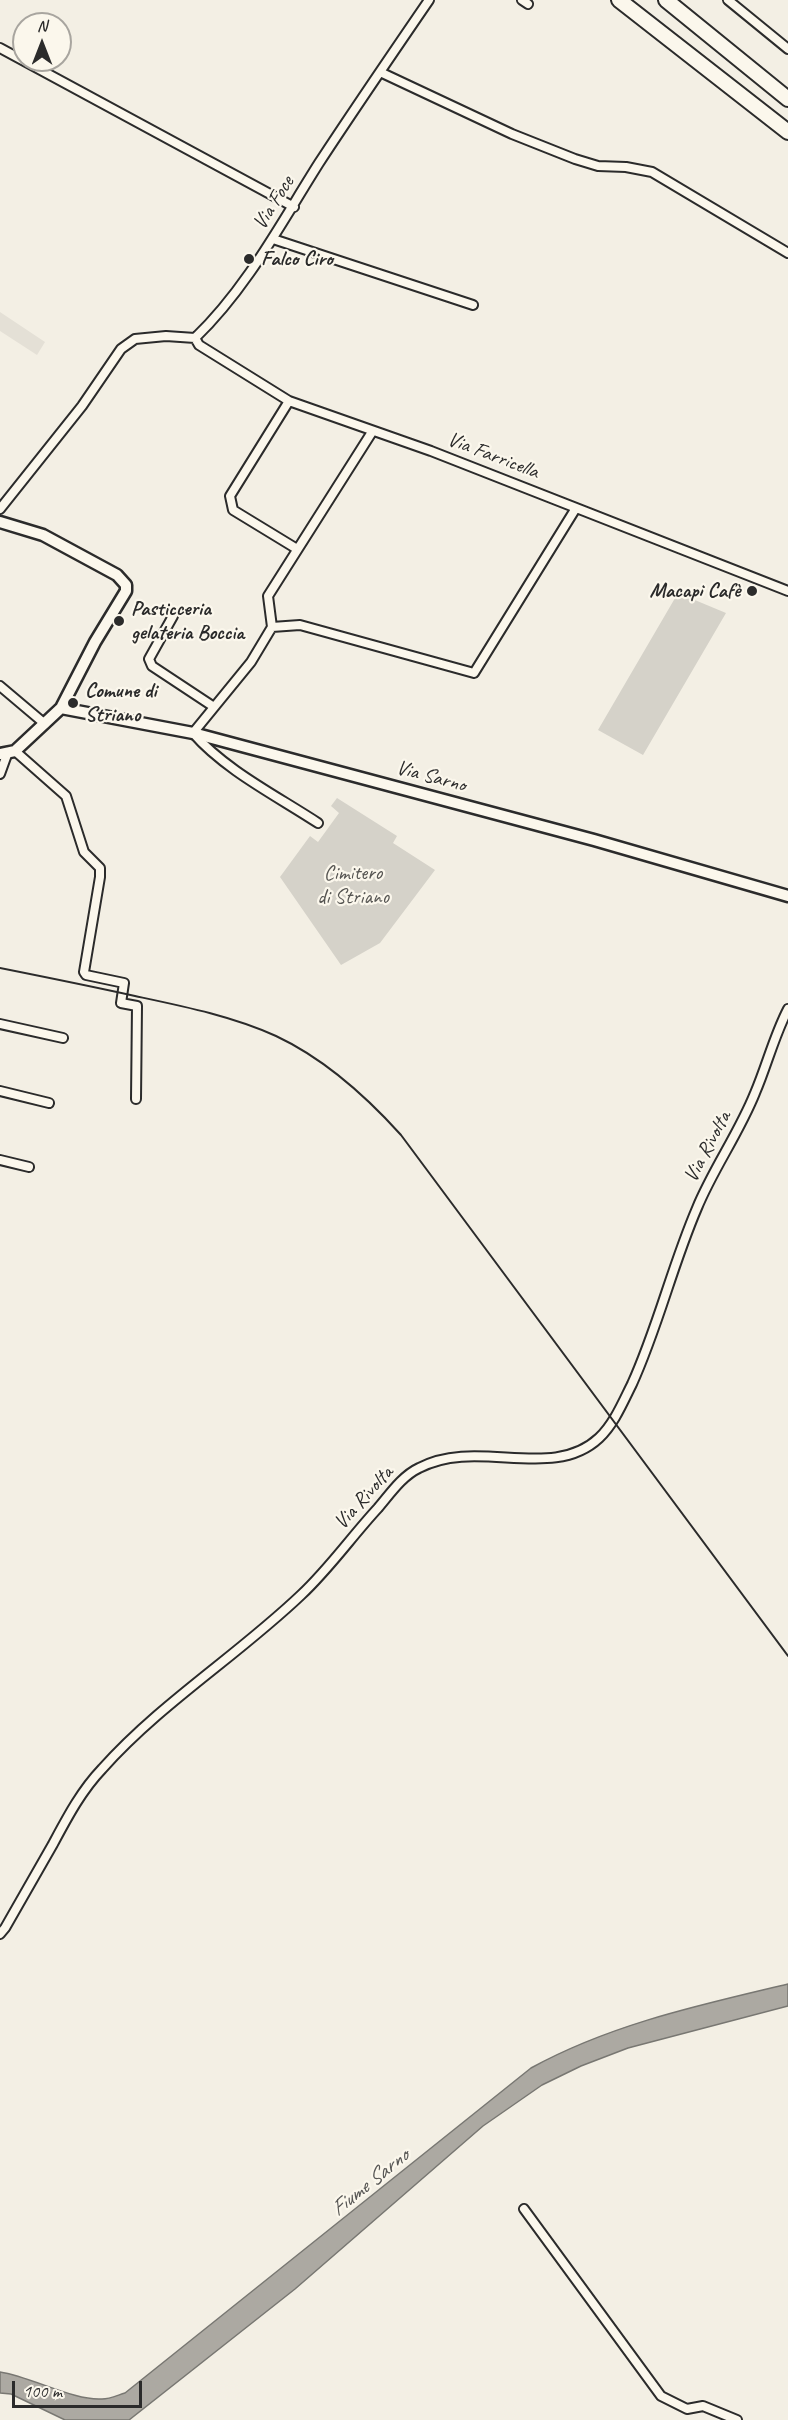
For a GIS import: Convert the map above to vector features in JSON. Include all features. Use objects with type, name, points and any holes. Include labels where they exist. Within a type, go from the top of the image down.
[{"type":"highway","points":[[619,0],[788,132]]},
{"type":"highway","points":[[666,0],[788,99]]},
{"type":"main road","points":[[0,522],[43,535],[117,575],[126,585],[126,591],[95,642],[61,708],[45,724],[8,752]]},
{"type":"main road","name":"Via Sarno","points":[[61,708],[193,733],[594,840],[788,896]]},
{"type":"street","name":"Via Foce","points":[[195,338],[216,318],[273,239],[318,165],[429,0]]},
{"type":"street","points":[[728,0],[788,49]]},
{"type":"street","points":[[0,48],[294,207]]},
{"type":"street","points":[[380,72],[512,134],[575,159],[598,166],[626,167],[652,172],[788,253]]},
{"type":"street","points":[[273,239],[473,305]]},
{"type":"street","points":[[0,509],[81,406],[121,348],[135,339],[166,336],[195,338]]},
{"type":"street","name":"Via Farricella","points":[[195,338],[199,345],[289,401],[431,451],[788,591]]},
{"type":"street","points":[[289,401],[230,496],[233,510],[297,549]]},
{"type":"street","points":[[318,823],[224,761],[206,748],[193,733],[251,662],[272,627],[268,596],[372,432]]},
{"type":"street","points":[[272,627],[300,625],[474,673],[576,508]]},
{"type":"street","points":[[173,616],[149,659],[152,666],[214,707]]},
{"type":"street","points":[[0,686],[45,724]]},
{"type":"street","points":[[0,774],[8,752],[66,796],[84,852],[100,868],[84,972],[86,975],[124,983],[121,1003],[137,1006],[136,1099]]},
{"type":"street","name":"Via Rivolta","points":[[0,1934],[5,1929],[76,1802],[101,1769],[146,1726],[303,1594],[395,1488],[414,1470],[434,1460],[455,1456],[480,1455],[537,1460],[564,1456],[582,1451],[600,1437],[624,1402],[640,1367],[697,1206],[732,1143],[756,1093],[778,1029],[788,1010]]},
{"type":"street","points":[[0,1024],[63,1038]]},
{"type":"street","points":[[0,1091],[49,1103]]},
{"type":"street","points":[[0,1160],[29,1167]]},
{"type":"street","points":[[525,2209],[661,2396],[687,2409],[703,2406],[737,2420]]},
{"type":"shaded area","points":[[0,312],[45,342],[37,355],[0,331]]},
{"type":"shaded area","name":"Fiume Sarno","points":[[788,1984],[788,2006],[628,2048],[581,2066],[542,2085],[483,2126],[295,2289],[129,2420],[65,2420],[11,2394],[0,2393],[0,2372],[91,2399],[108,2398],[125,2393],[531,2068],[593,2039],[656,2017]]},
{"type":"green space","points":[[678,593],[726,613],[643,755],[598,730]]},
{"type":"green space","name":"Cimitero di Striano","points":[[337,798],[397,836],[393,843],[435,870],[380,943],[341,965],[280,877],[310,836],[318,842],[339,813],[331,806]]},
{"type":"railway","points":[[0,968],[207,1012],[242,1023],[294,1045],[328,1067],[359,1092],[401,1135],[788,1656]]},
{"type":"place","name":"Falco Ciro","points":[[249,259]]},
{"type":"place","name":"Macapi Cafè","points":[[752,591]]},
{"type":"place","name":"Pasticceria gelateria Boccia","points":[[119,621]]},
{"type":"place","name":"Comune di Striano","points":[[73,703]]}]
